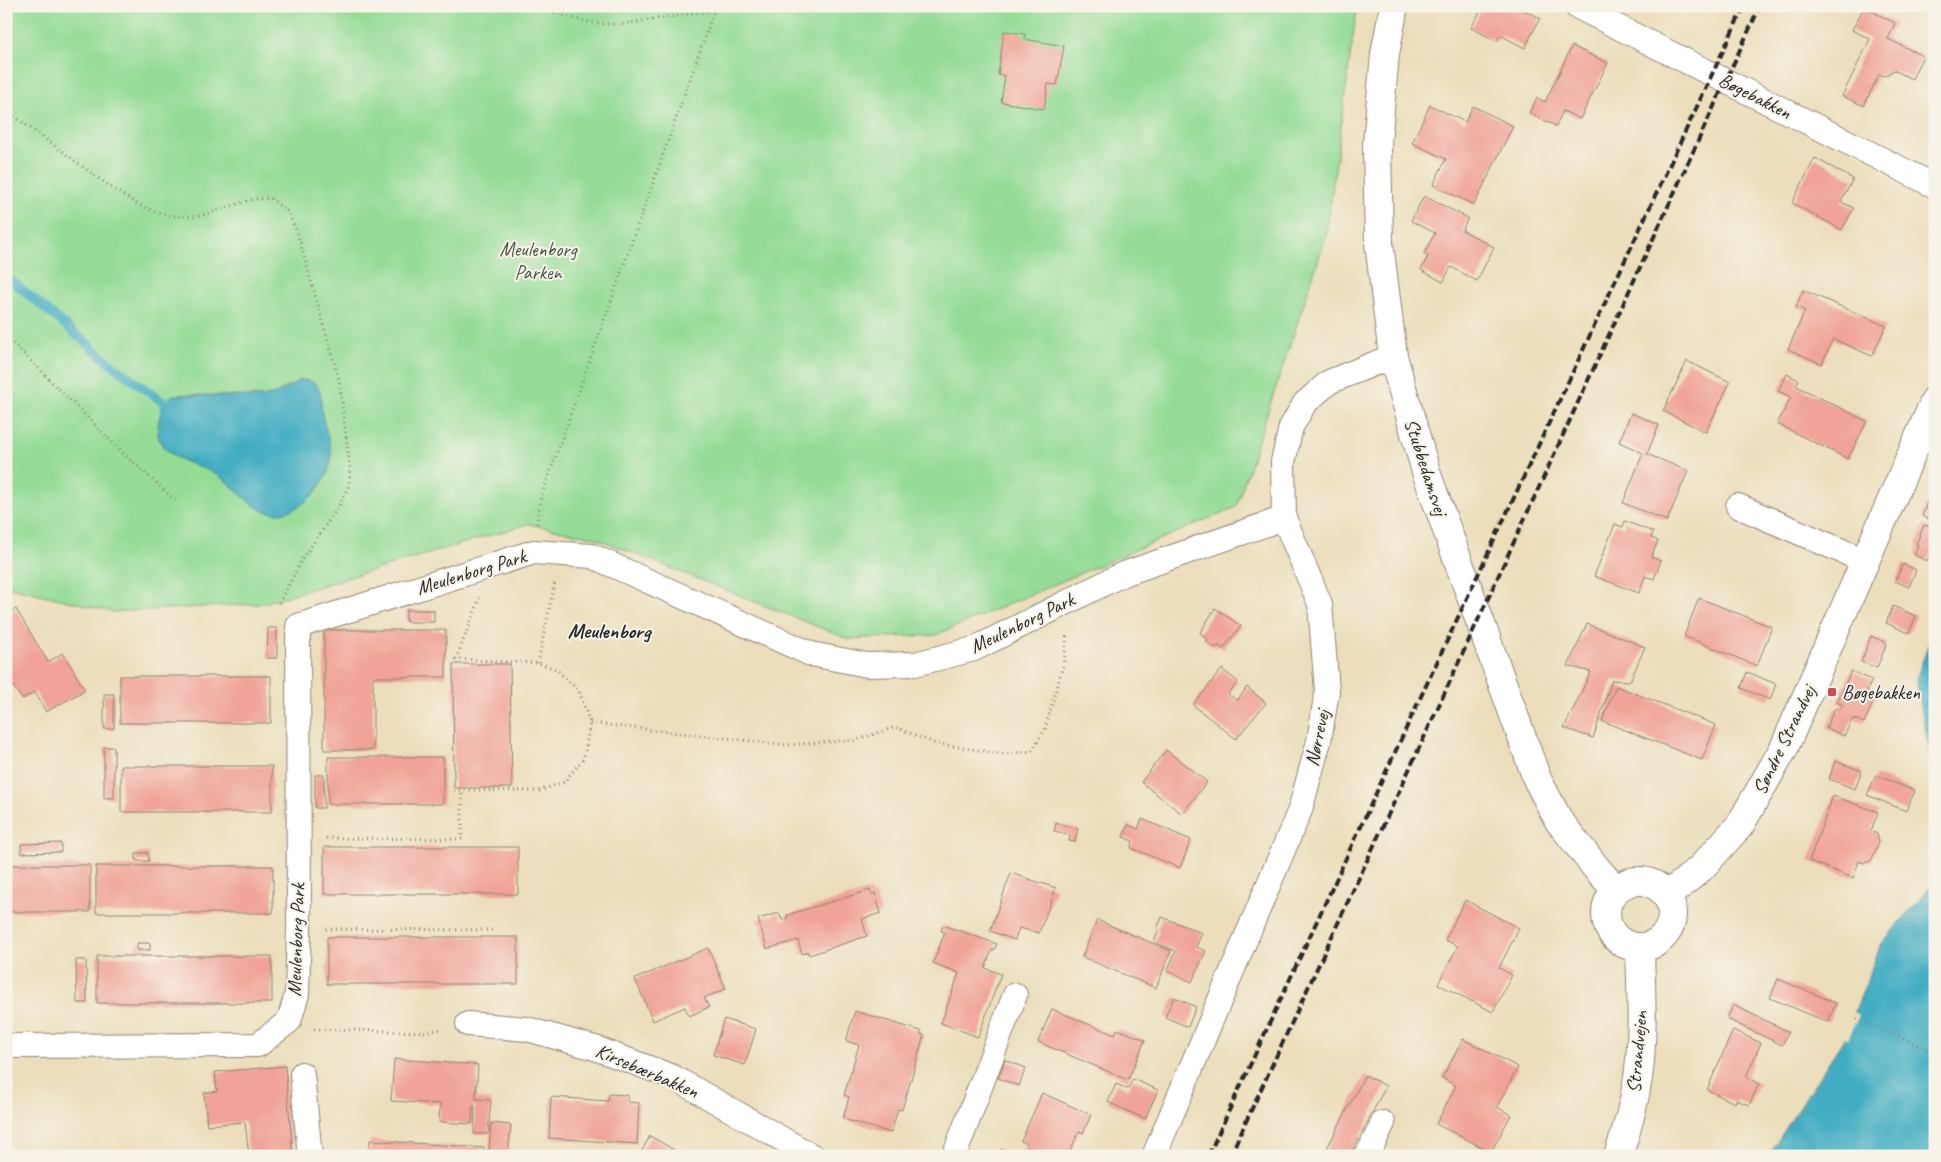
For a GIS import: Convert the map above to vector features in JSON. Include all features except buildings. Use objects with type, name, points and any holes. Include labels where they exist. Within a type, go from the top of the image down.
[{"type":"main road","name":"Stubbedamsvej","points":[[1394,6],[1386,54],[1377,143],[1378,243],[1393,356],[1426,472],[1537,779],[1559,821],[1615,890]]},
{"type":"main road","name":"Søndre Strandvej","points":[[1667,896],[1701,868],[1740,825],[1784,748],[1935,400]]},
{"type":"main road","points":[[1646,881],[1658,886],[1667,896],[1672,916],[1668,929],[1656,942],[1640,947],[1628,946],[1610,932],[1606,922],[1605,910],[1608,899],[1615,890],[1626,882],[1646,881]]},
{"type":"main road","name":"Strandvejen","points":[[1618,1156],[1627,1128],[1638,1078],[1642,1030],[1640,947]]},
{"type":"street","name":"Bøgebakken","points":[[1576,6],[1935,186]]},
{"type":"street","name":"Nørrevej","points":[[1154,1156],[1300,810],[1319,741],[1327,691],[1320,604],[1284,518],[1283,462],[1291,427],[1304,403],[1329,382],[1393,356]]},
{"type":"street","points":[[1738,506],[1865,561]]},
{"type":"street","name":"Meulenborg Park","points":[[6,1046],[258,1045],[289,1021],[297,994],[299,929],[298,626],[534,552],[592,556],[811,654],[867,665],[915,664],[974,649],[1122,574],[1284,518]]},
{"type":"street","points":[[954,1156],[1015,995]]},
{"type":"street","name":"Kirsebærbakken","points":[[468,1024],[527,1029],[595,1048],[674,1077],[812,1156]]},
{"type":"street","points":[[302,1074],[310,1156]]},
{"type":"street","points":[[1367,1156],[1383,1123]]},
{"type":"path","points":[[534,552],[540,500],[715,8],[623,24],[599,24],[568,17],[535,6]]},
{"type":"path","points":[[6,110],[109,186],[137,204],[156,212],[172,216],[196,217],[254,199],[270,198],[288,212],[298,235],[339,379],[350,468],[349,485],[339,506],[303,558],[278,606]]},
{"type":"path","points":[[6,336],[124,455],[175,500]]},
{"type":"path","points":[[538,663],[560,554]]},
{"type":"path","points":[[454,790],[539,791],[564,782],[584,758],[590,723],[579,691],[556,669],[538,663],[456,659],[493,565]]},
{"type":"path","points":[[590,723],[786,745],[857,740],[895,727],[934,743],[1002,754],[1032,751],[1045,729],[1064,662],[1070,600]]},
{"type":"path","points":[[298,837],[462,839],[462,790]]},
{"type":"path","points":[[299,929],[493,930]]},
{"type":"path","points":[[1857,1018],[1935,1052]]},
{"type":"path","points":[[289,1021],[304,1029],[425,1032],[468,1024]]},
{"type":"green space","name":"Meulenborg Parken","points":[[6,6],[1357,6],[1326,237],[1236,507],[936,635],[848,639],[593,537],[528,524],[260,604],[113,612],[6,586]],"holes":[[[287,386],[320,391],[322,420],[331,452],[331,463],[315,494],[256,507],[225,480],[214,473],[171,454],[160,441],[158,428],[163,402],[183,394],[261,397],[276,394]]]},
{"type":"water","points":[[300,380],[313,382],[319,389],[331,452],[327,475],[320,486],[312,496],[291,510],[279,513],[268,512],[255,506],[219,476],[180,459],[166,449],[159,438],[159,422],[163,402],[173,395],[261,397],[276,394]]},
{"type":"water","points":[[1935,627],[1935,782],[1916,679]]},
{"type":"water","points":[[1935,882],[1935,1156],[1768,1156],[1845,1037],[1881,944]]},
{"type":"pier","points":[[1852,1011],[1859,1015],[1848,1039],[1843,1036]]},
{"type":"waterway","points":[[6,276],[115,367],[163,402]]},
{"type":"railway","points":[[1208,1156],[1744,6]]},
{"type":"railway","points":[[1230,1156],[1760,6]]},
{"type":"place","name":"Bøgebakken","points":[[1832,692]]},
{"type":"district","name":"Meulenborg","points":[[609,631]]}]
